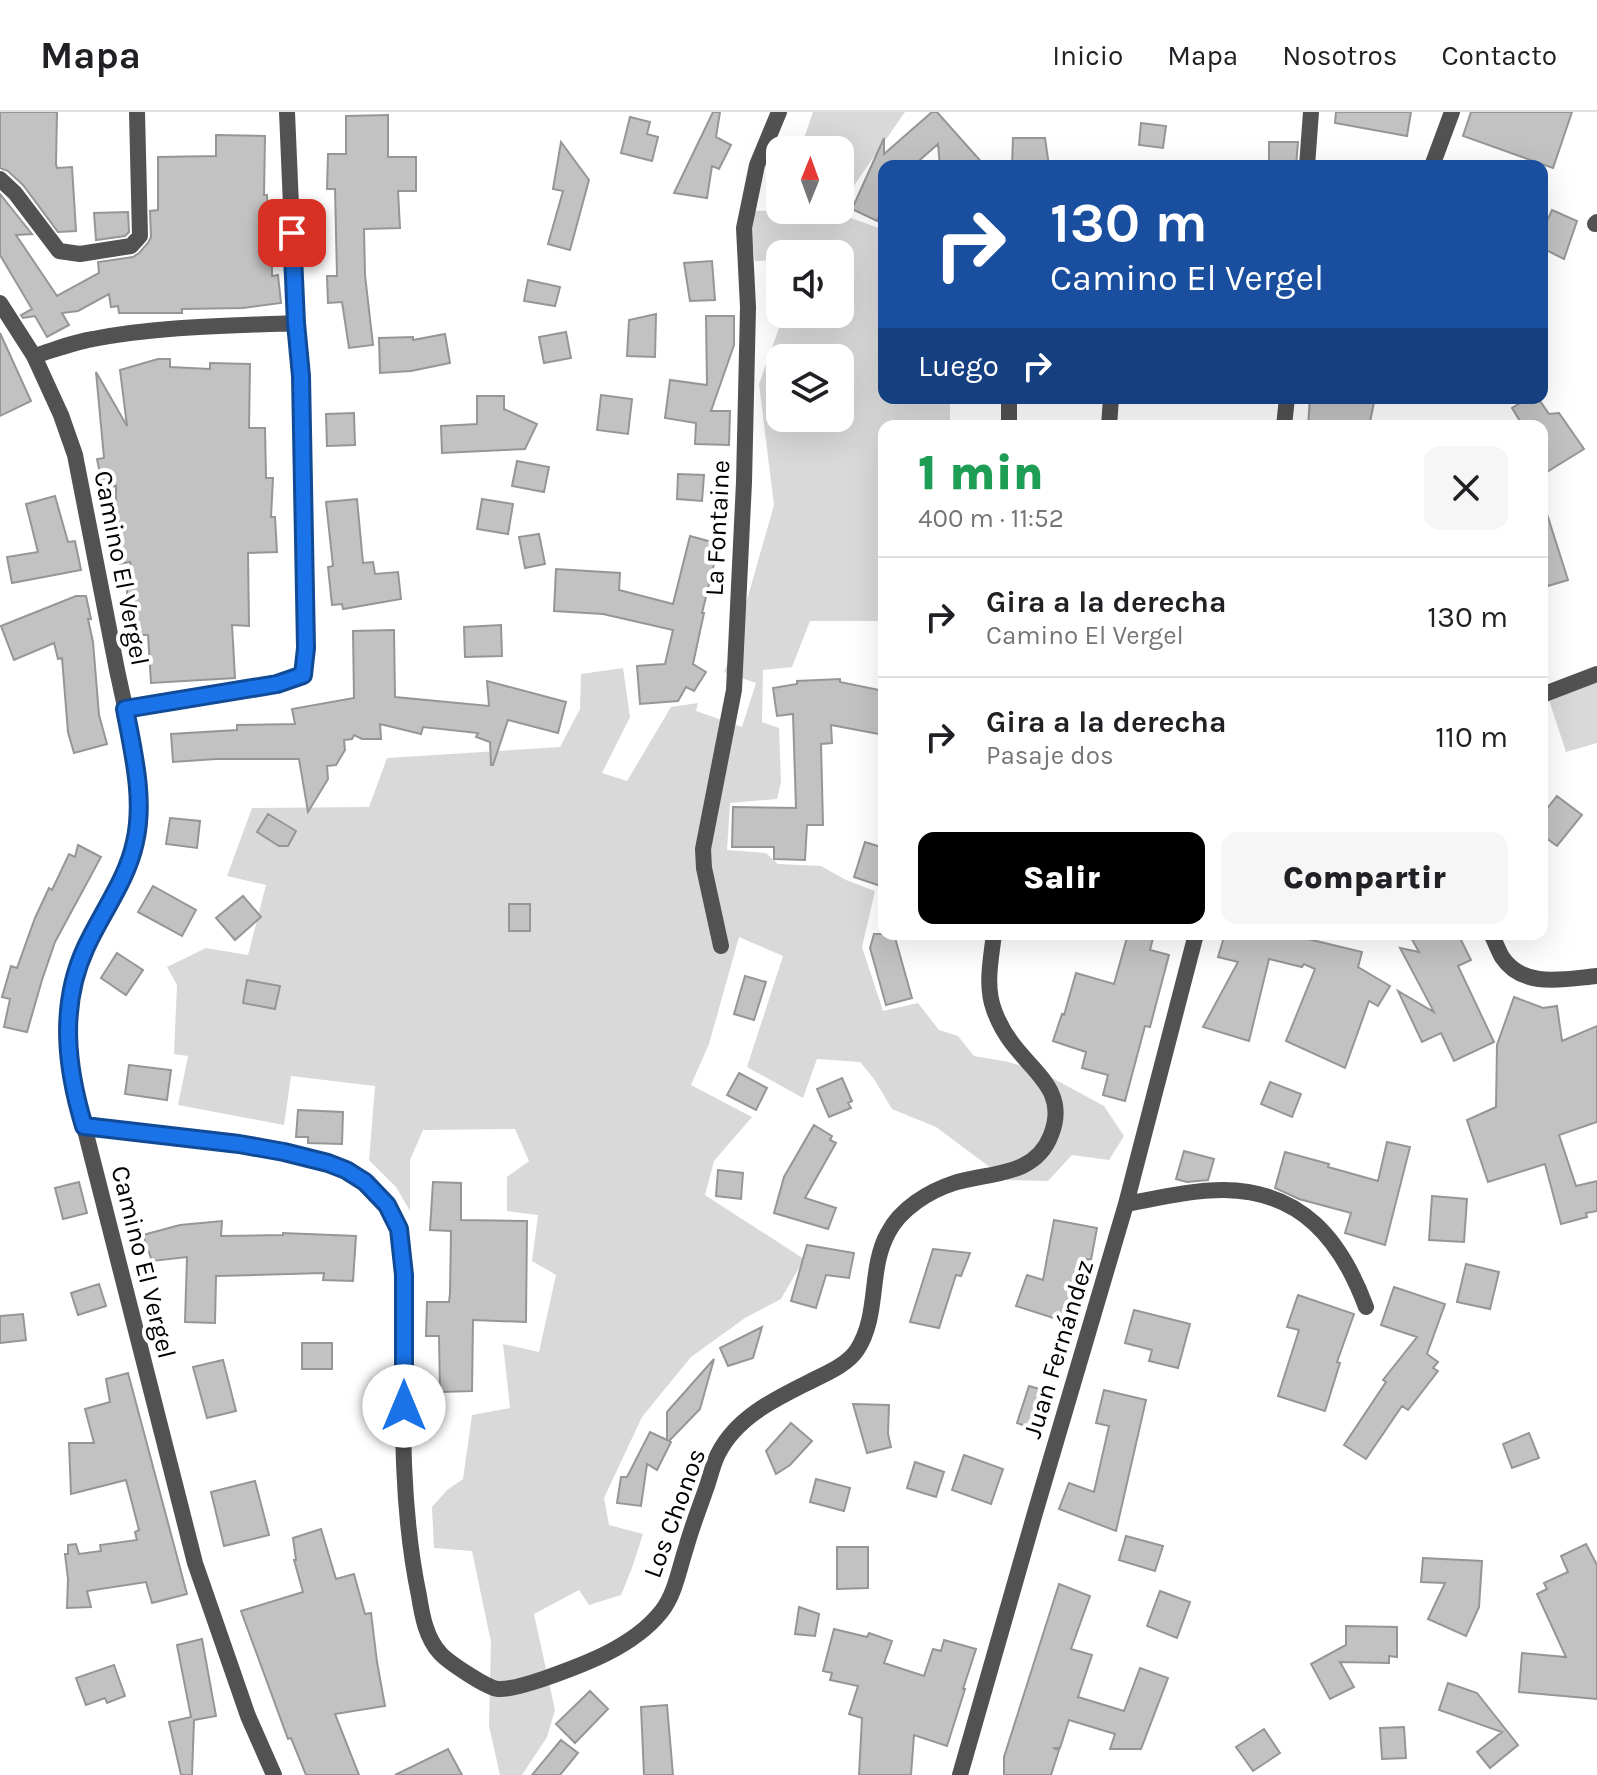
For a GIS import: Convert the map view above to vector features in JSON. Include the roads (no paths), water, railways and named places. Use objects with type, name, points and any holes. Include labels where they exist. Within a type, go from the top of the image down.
[{"type":"street","points":[[0,179],[15,193],[59,251],[80,254],[131,246],[140,236],[137,112]]},
{"type":"street","points":[[125,709],[277,684],[303,675],[306,648],[301,376],[287,112]]},
{"type":"street","name":"La Fontaine","points":[[721,946],[704,868],[703,849],[734,690],[745,466],[748,307],[744,228],[757,165],[779,112]]},
{"type":"street","points":[[1307,160],[1311,112]]},
{"type":"street","points":[[1434,160],[1452,112]]},
{"type":"street","name":"Camino El Vergel","points":[[0,303],[34,356],[75,455],[138,785],[136,839],[130,864],[85,950],[74,981],[67,1026],[74,1091],[195,1563],[248,1716],[274,1775]]},
{"type":"street","points":[[34,356],[92,339],[184,327],[296,323]]},
{"type":"street","points":[[1548,693],[1597,674]]},
{"type":"street","name":"Los Chonos","points":[[84,1126],[239,1144],[328,1163],[365,1182],[387,1205],[399,1229],[402,1249],[405,1481],[422,1614],[439,1653],[467,1673],[496,1689],[531,1683],[613,1651],[662,1611],[676,1582],[718,1453],[731,1435],[761,1407],[832,1371],[855,1354],[868,1326],[878,1259],[888,1233],[900,1216],[932,1192],[954,1183],[1015,1169],[1040,1156],[1045,1148],[1056,1122],[1056,1103],[1049,1087],[1010,1041],[994,1009],[989,986],[993,940]]},
{"type":"street","name":"Juan Fernández","points":[[960,1775],[1126,1204],[1194,940]]},
{"type":"street","points":[[1494,940],[1502,957],[1514,971],[1533,979],[1597,976]]},
{"type":"street","points":[[1126,1204],[1225,1190],[1264,1196],[1289,1205],[1314,1221],[1336,1247],[1350,1268],[1366,1307]]}]
